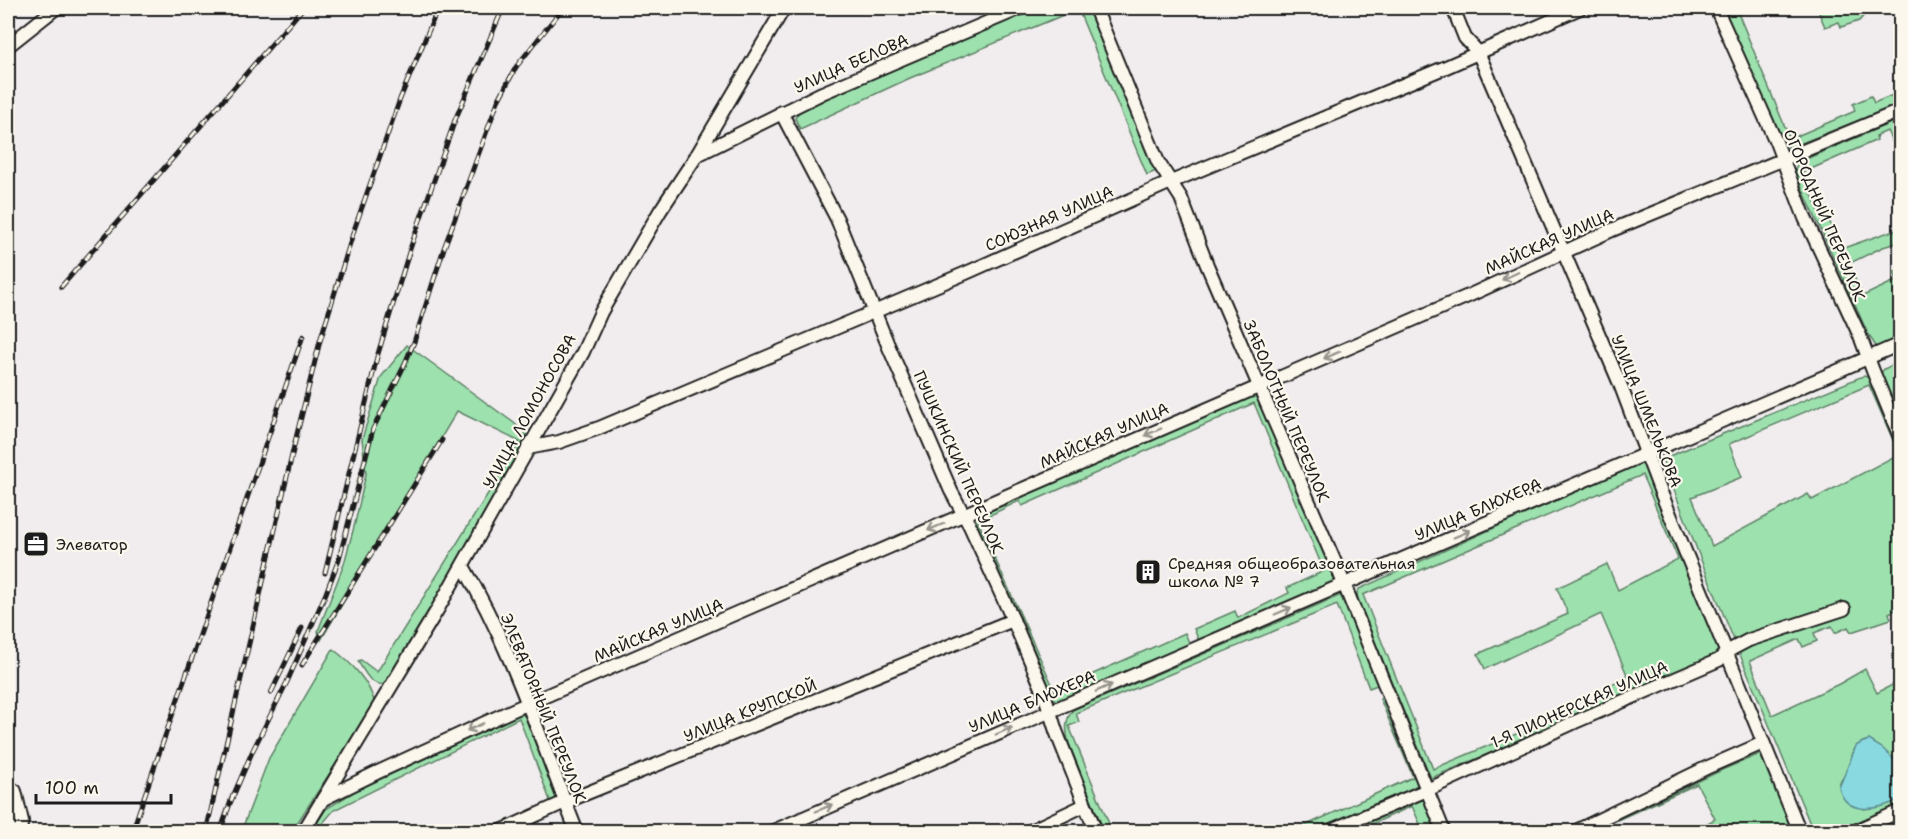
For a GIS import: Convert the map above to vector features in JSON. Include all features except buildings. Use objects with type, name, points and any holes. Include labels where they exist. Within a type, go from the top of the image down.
[{"type":"street","points":[[8,46],[56,8]]},
{"type":"street","name":"УЛИЦА ЛОМОНОСОВА","points":[[303,831],[463,566],[583,352],[606,303],[784,8]]},
{"type":"street","name":"УЛИЦА БЕЛОВА","points":[[697,155],[781,112],[1021,8]]},
{"type":"street","name":"ЗАБОЛОТНЫЙ ПЕРЕУЛОК","points":[[1095,8],[1158,162],[1181,198],[1258,387],[1344,585],[1444,831]]},
{"type":"street","name":"УЛИЦА ШМЕЛЬКОВА","points":[[1453,8],[1465,38],[1478,52],[1620,384],[1646,454],[1800,831]]},
{"type":"street","name":"СОЮЗНАЯ УЛИЦА","points":[[528,448],[584,434],[966,273],[1171,182],[1580,8]]},
{"type":"street","name":"ОГОРОДНЫЙ ПЕРЕУЛОК","points":[[1716,8],[1784,159],[1805,218],[1860,336],[1900,437]]},
{"type":"street","name":"МАЙСКАЯ УЛИЦА","points":[[323,799],[376,772],[529,704],[1468,296],[1612,230],[1900,111]]},
{"type":"street","name":"ПУШКИНСКИЙ ПЕРЕУЛОК","points":[[781,112],[837,219],[888,345],[951,490],[1013,620],[1096,831]]},
{"type":"street","name":"УЛИЦА БЛЮХЕРА","points":[[771,831],[1900,345]]},
{"type":"street","name":"ЭЛЕВАТОРНЫЙ ПЕРЕУЛОК","points":[[463,566],[495,627],[529,704],[577,831]]},
{"type":"street","name":"1-Я ПИОНЕРСКАЯ УЛИЦА","points":[[1327,831],[1427,790],[1575,722],[1719,660],[1728,651],[1749,640],[1844,609]]},
{"type":"street","name":"УЛИЦА КРУПСКОЙ","points":[[500,831],[565,802],[1013,620]]},
{"type":"street","points":[[1574,831],[1763,743]]},
{"type":"street","points":[[8,787],[15,791],[21,826],[32,831]]},
{"type":"street","points":[[1028,831],[1085,805]]},
{"type":"street","points":[[1853,831],[1900,811]]},
{"type":"green space","points":[[1037,8],[1089,8],[1156,171],[1147,175],[1078,9],[910,78],[800,129],[795,118],[800,110]]},
{"type":"green space","points":[[1723,8],[1736,8],[1790,139],[1855,111],[1853,104],[1871,96],[1874,103],[1900,92],[1900,104],[1788,147],[1783,144]]},
{"type":"green space","points":[[1817,8],[1874,8],[1859,21],[1841,27],[1839,22],[1825,27]]},
{"type":"green space","points":[[1900,119],[1900,158],[1887,131],[1876,136],[1877,140],[1802,173],[1824,221],[1829,220],[1841,249],[1900,228],[1900,242],[1883,247],[1848,264],[1863,296],[1897,280],[1894,272],[1900,269],[1900,341],[1877,348],[1868,334],[1794,170],[1799,162]]},
{"type":"green space","points":[[407,345],[514,423],[526,434],[528,442],[387,684],[381,684],[369,678],[358,661],[361,660],[377,672],[520,442],[457,411],[321,640],[318,631],[344,564],[366,474],[362,439],[381,377]]},
{"type":"green space","points":[[1900,361],[1900,422],[1881,373]]},
{"type":"green space","points":[[1863,376],[1868,377],[1872,382],[1900,450],[1900,608],[1889,613],[1891,619],[1851,632],[1848,627],[1835,633],[1832,626],[1814,633],[1817,641],[1803,647],[1799,639],[1750,661],[1772,715],[1839,684],[1865,669],[1877,693],[1900,681],[1900,765],[1869,740],[1856,747],[1846,774],[1839,783],[1864,809],[1882,806],[1900,799],[1900,805],[1840,831],[1813,831],[1703,565],[1662,459]],"holes":[[[1869,385],[1899,454],[1812,500],[1808,494],[1712,546],[1692,497],[1742,477],[1729,444]]]},
{"type":"green space","points":[[1258,393],[1337,582],[1199,641],[1194,629],[1235,611],[1238,618],[1289,593],[1287,588],[1324,571],[1254,403],[1022,506],[1019,501],[978,521],[1055,691],[1185,633],[1190,645],[1057,701],[1054,699],[975,529],[974,521],[1021,497]]},
{"type":"green space","points":[[1638,463],[1643,463],[1722,649],[1714,659],[1431,778],[1358,600],[1359,589]],"holes":[[[1642,475],[1678,559],[1618,590],[1607,564],[1557,588],[1568,614],[1478,654],[1485,669],[1601,614],[1628,677],[1595,693],[1597,700],[1433,769],[1363,595]]]},
{"type":"green space","points":[[1341,595],[1344,596],[1380,684],[1369,688],[1337,605],[1076,713],[1079,722],[1069,726],[1112,831],[1104,831],[1069,744],[1067,722],[1073,710]]},
{"type":"green space","points":[[333,649],[358,673],[368,687],[375,704],[292,831],[241,832],[269,758]]},
{"type":"green space","points":[[1385,697],[1418,784],[1409,790],[1311,831],[1291,832],[1413,777],[1380,699]]},
{"type":"green space","points":[[521,714],[527,717],[561,799],[551,803],[519,718],[334,810],[316,831],[311,832],[326,809],[355,791]]},
{"type":"green space","points":[[1760,754],[1793,831],[1698,831],[1697,829],[1715,819],[1697,784],[1593,831],[1724,769]]},
{"type":"green space","points":[[1424,797],[1438,831],[1423,831],[1412,806],[1357,831],[1344,832]]},
{"type":"water","points":[[1869,740],[1882,748],[1900,765],[1900,799],[1874,808],[1856,807],[1849,804],[1839,788],[1856,746]]},
{"type":"railway","points":[[61,287],[303,8]]},
{"type":"railway","points":[[206,832],[320,341],[354,230],[400,99],[438,8]]},
{"type":"railway","points":[[325,573],[377,357],[410,249],[455,120],[503,8]]},
{"type":"railway","points":[[231,801],[253,750],[287,682],[339,559],[373,429],[414,342],[444,248],[498,101],[516,67],[558,14]]},
{"type":"railway","points":[[132,832],[303,336]]},
{"type":"railway","points":[[302,665],[442,440]]},
{"type":"railway","points":[[271,693],[302,628]]},
{"type":"railway","points":[[220,832],[233,795]]},
{"type":"place","name":"Элеватор","points":[[36,544]]},
{"type":"place","name":"Средняя общеобразовательная школа № 7","points":[[1148,572]]}]
